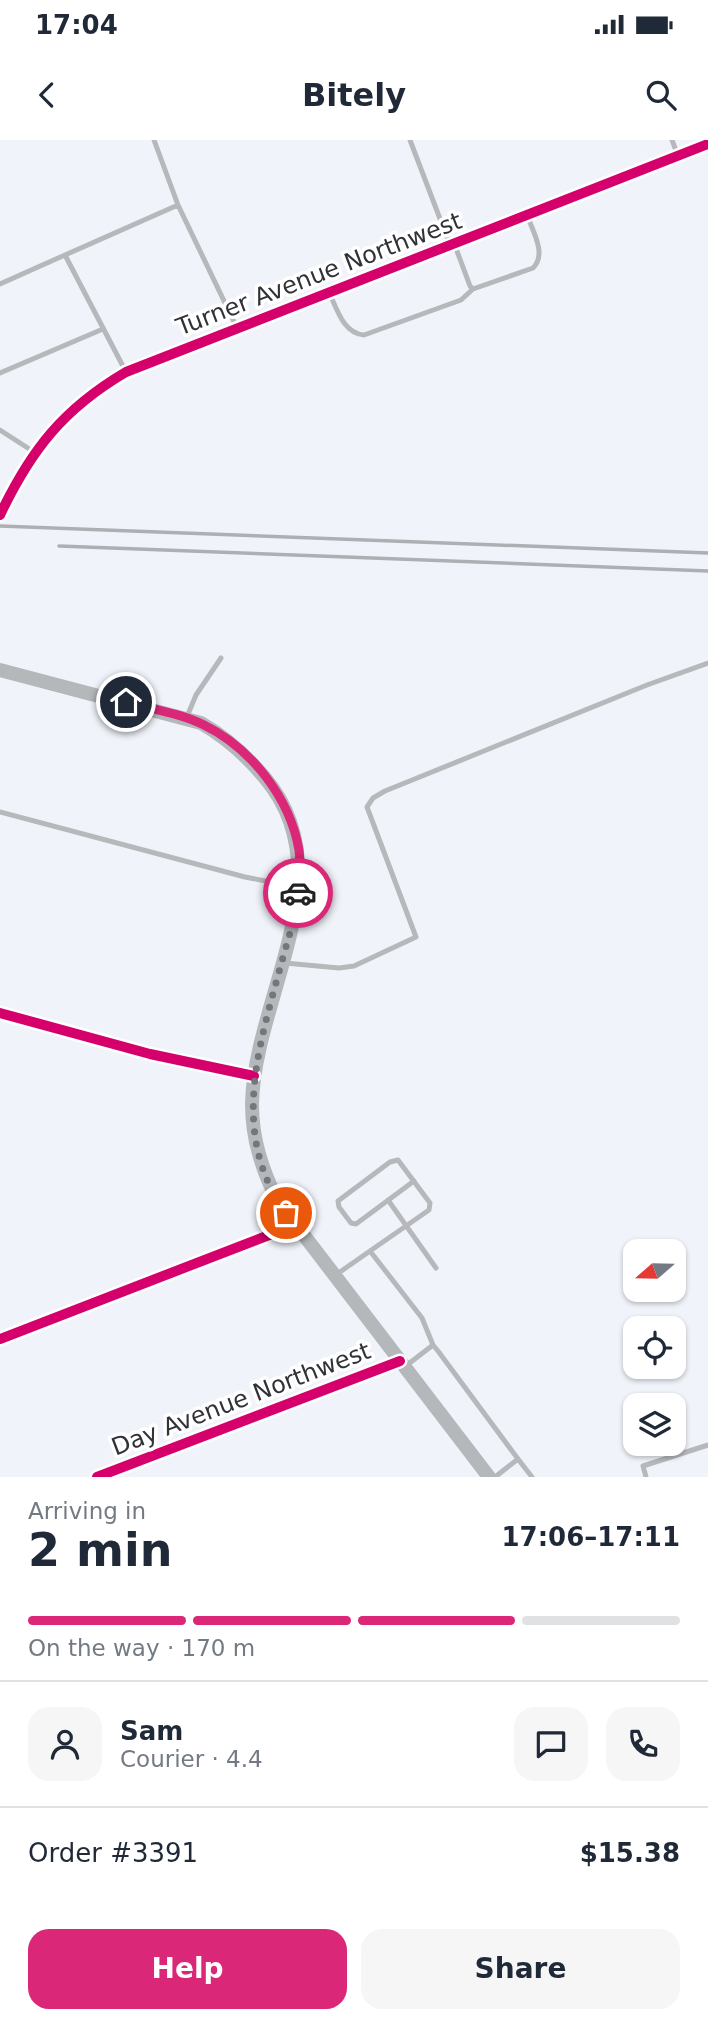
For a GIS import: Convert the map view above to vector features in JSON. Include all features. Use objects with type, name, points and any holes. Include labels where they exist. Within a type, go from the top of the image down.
[{"type":"main road","points":[[0,670],[201,723],[226,737],[275,790],[285,807],[299,849],[300,868],[297,901],[254,1076],[253,1124],[259,1158],[277,1200],[295,1225],[489,1477]]},
{"type":"street","name":"Turner Avenue Northwest","points":[[0,515],[34,452],[81,402],[127,372],[708,144]]},
{"type":"street","points":[[0,1013],[150,1054],[254,1076]]},
{"type":"street","points":[[0,1339],[295,1225]]},
{"type":"street","name":"Day Avenue Northwest","points":[[97,1477],[402,1364]]},
{"type":"lane","points":[[154,140],[178,205],[237,328]]},
{"type":"lane","points":[[410,140],[470,286],[474,289]]},
{"type":"lane","points":[[672,140],[678,156]]},
{"type":"lane","points":[[0,285],[178,205]]},
{"type":"lane","points":[[329,292],[341,320],[356,334],[364,335],[461,300],[474,289],[533,268],[538,262],[540,255],[527,215]]},
{"type":"lane","points":[[65,255],[127,372]]},
{"type":"lane","points":[[0,373],[103,328]]},
{"type":"lane","points":[[0,430],[34,452]]},
{"type":"lane","points":[[186,719],[195,695],[221,658]]},
{"type":"lane","points":[[282,962],[339,968],[354,965],[416,937],[367,807],[373,797],[647,685],[708,663]]},
{"type":"lane","points":[[0,812],[245,877],[298,887]]},
{"type":"lane","points":[[334,1276],[429,1210],[430,1203],[414,1181],[398,1160],[390,1162],[338,1201],[339,1207],[351,1223],[356,1224],[414,1181]]},
{"type":"lane","points":[[387,1200],[436,1268]]},
{"type":"lane","points":[[370,1251],[422,1318],[433,1345],[532,1477]]},
{"type":"lane","points":[[402,1364],[433,1345]]},
{"type":"lane","points":[[646,1477],[643,1466],[708,1445]]},
{"type":"lane","points":[[495,1477],[518,1459]]},
{"type":"railway","points":[[0,526],[708,553]]},
{"type":"railway","points":[[59,546],[708,571]]},
{"type":"cycle path","points":[[0,515],[24,470],[51,433],[84,401],[126,372],[708,144]]},
{"type":"cycle path","points":[[0,1013],[150,1054],[254,1076]]},
{"type":"cycle path","points":[[0,1339],[295,1225]]},
{"type":"cycle path","points":[[97,1477],[400,1361]]},
{"type":"way so far","points":[[286,1213],[264,1174],[259,1158],[253,1124],[253,1102],[254,1076],[261,1039],[298,893]]},
{"type":"route","points":[[126,702],[201,723],[226,737],[251,761],[275,790],[293,828],[299,849],[298,893]]}]
